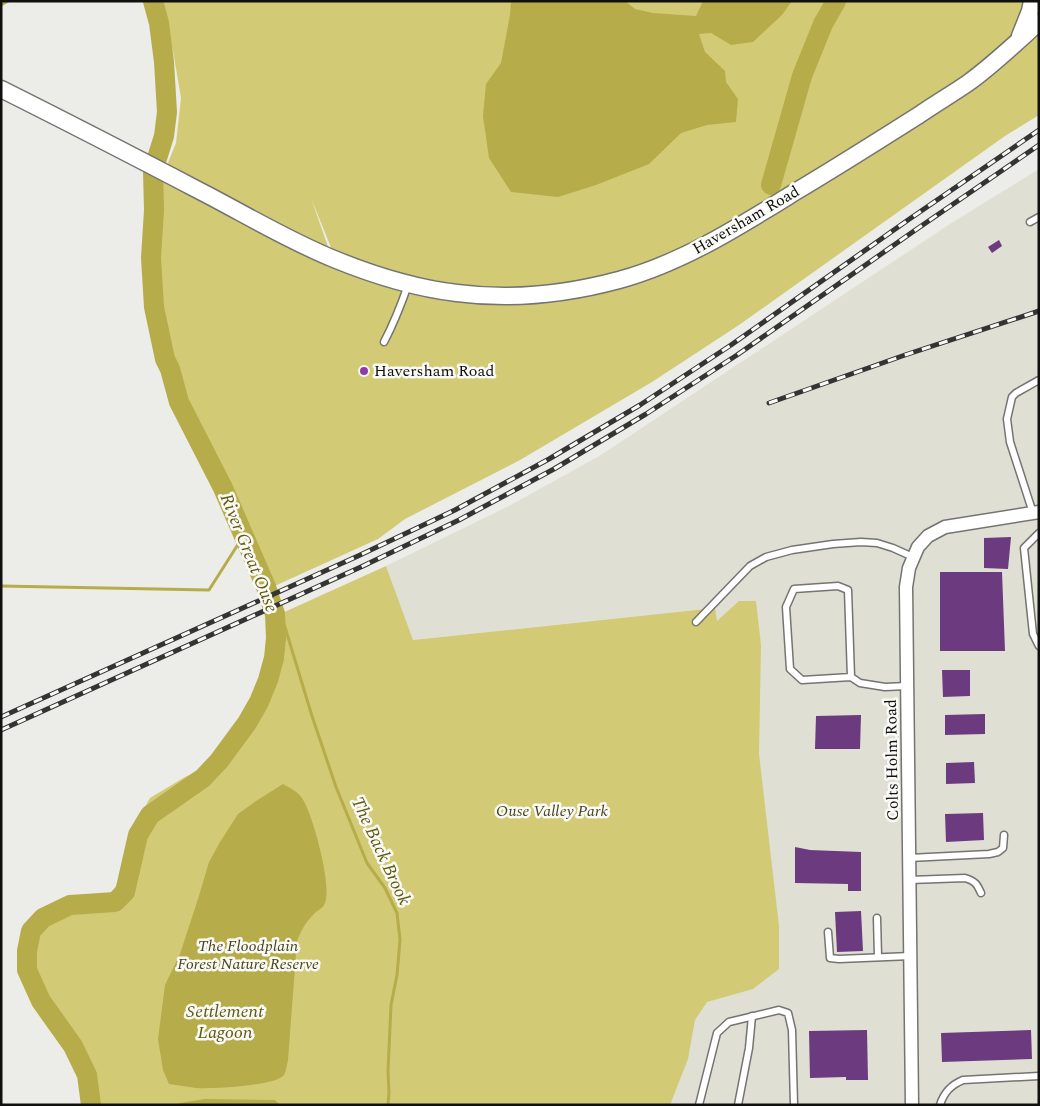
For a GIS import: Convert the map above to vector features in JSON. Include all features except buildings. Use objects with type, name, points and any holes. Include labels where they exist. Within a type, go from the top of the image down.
[{"type":"street","points":[[1019,40],[1032,1]]},
{"type":"street","name":"Haversham Road","points":[[1,89],[289,238],[332,258],[374,274],[408,284],[457,293],[496,296],[539,295],[620,280],[659,266],[698,248],[868,148],[968,83],[1039,22]]},
{"type":"street","name":"Colts Holm Road","points":[[912,1105],[906,587],[909,568],[918,547],[928,536],[945,527],[1036,513]]},
{"type":"lane","points":[[1030,222],[1039,217]]},
{"type":"lane","points":[[384,342],[402,305],[408,284]]},
{"type":"lane","points":[[1036,513],[1010,442],[1006,419],[1012,397],[1039,380]]},
{"type":"lane","points":[[1039,533],[1024,548],[1033,634],[1039,646]]},
{"type":"lane","points":[[696,622],[750,566],[766,557],[792,550],[861,542],[877,543],[893,548],[913,558]]},
{"type":"lane","points":[[851,677],[848,590],[838,586],[794,589],[786,607],[790,669],[802,680],[851,677],[860,683],[885,687],[907,686]]},
{"type":"lane","points":[[909,858],[998,852],[1003,848],[1004,835]]},
{"type":"lane","points":[[910,880],[965,878],[973,880],[978,885],[981,893]]},
{"type":"lane","points":[[877,918],[878,957]]},
{"type":"lane","points":[[828,932],[830,958],[910,956]]},
{"type":"lane","points":[[699,1105],[717,1033],[729,1022],[779,1010],[788,1013],[792,1030],[794,1105]]},
{"type":"lane","points":[[738,1105],[749,1048],[752,1016]]},
{"type":"lane","points":[[940,1105],[949,1088],[963,1080],[1039,1076]]},
{"type":"shaded area","points":[[1039,169],[1039,1105],[642,1105],[715,608],[412,640],[386,566],[509,506],[601,455],[950,224]]},
{"type":"green space","points":[[160,1],[1022,1],[1023,4],[1014,33],[958,89],[868,148],[746,222],[698,249],[620,280],[617,283],[640,279],[683,263],[732,238],[941,109],[1010,55],[1039,27],[1039,115],[1005,136],[739,325],[652,382],[520,460],[405,519],[378,539],[268,589],[183,402],[170,369],[153,314],[150,285],[156,193],[176,143],[181,98],[173,51]],"holes":[[[311,198],[332,250],[367,264],[405,274],[443,282],[482,286],[482,295],[453,292],[409,283],[332,258]]]},
{"type":"green space","points":[[386,566],[413,640],[715,608],[717,621],[739,601],[756,601],[761,645],[759,754],[779,926],[779,969],[753,989],[707,1002],[695,1020],[688,1059],[670,1105],[93,1105],[78,1044],[34,984],[25,955],[34,922],[67,899],[111,895],[129,862],[136,823],[150,798],[185,777],[223,760],[268,692],[284,624],[280,614]]},
{"type":"water","points":[[511,1],[625,1],[635,9],[653,13],[696,16],[703,1],[792,1],[782,15],[753,42],[731,45],[711,33],[699,34],[705,52],[725,71],[726,82],[738,99],[736,122],[707,125],[681,133],[649,164],[596,185],[558,197],[511,192],[489,158],[483,116],[486,84],[501,63]]},
{"type":"water","name":"Settlement Lagoon","points":[[283,784],[300,796],[306,806],[316,834],[326,884],[324,905],[308,921],[297,941],[288,1060],[285,1074],[279,1079],[269,1082],[243,1086],[196,1088],[169,1084],[163,1070],[158,1039],[165,985],[180,954],[209,862],[238,814]]},
{"type":"water","points":[[205,1099],[275,1100],[280,1105],[178,1105],[180,1103]]},
{"type":"waterway","points":[[1,5],[8,1]]},
{"type":"waterway","name":"River Great Ouse","points":[[91,1105],[87,1075],[73,1046],[41,1001],[27,970],[27,951],[31,931],[43,918],[70,905],[115,902],[125,892],[138,835],[150,815],[203,778],[219,761],[247,723],[259,702],[268,680],[274,658],[276,638],[275,614],[266,587],[223,488],[179,402],[170,369],[165,359],[154,307],[151,258],[154,210],[153,171],[164,136],[167,112],[164,62],[159,23],[153,1]]},
{"type":"waterway","points":[[771,185],[802,76],[823,24],[836,1]]},
{"type":"waterway","points":[[1,586],[209,590],[244,535]]},
{"type":"waterway","name":"The Back Brook","points":[[281,617],[336,787],[367,863],[385,888],[397,913],[400,940],[397,975],[391,1005],[388,1105]]},
{"type":"railway","points":[[1,717],[358,556],[455,510],[549,459],[640,405],[731,345],[1039,130]]},
{"type":"railway","points":[[1,730],[363,566],[459,520],[554,469],[646,414],[737,355],[1039,145]]},
{"type":"railway","points":[[769,403],[905,355],[1039,311]]},
{"type":"place","name":"Haversham Road","points":[[364,371]]},
{"type":"park label","name":"Ouse Valley Park","points":[[552,811]]},
{"type":"park label","name":"The Floodplain Forest Nature Reserve","points":[[248,955]]}]
